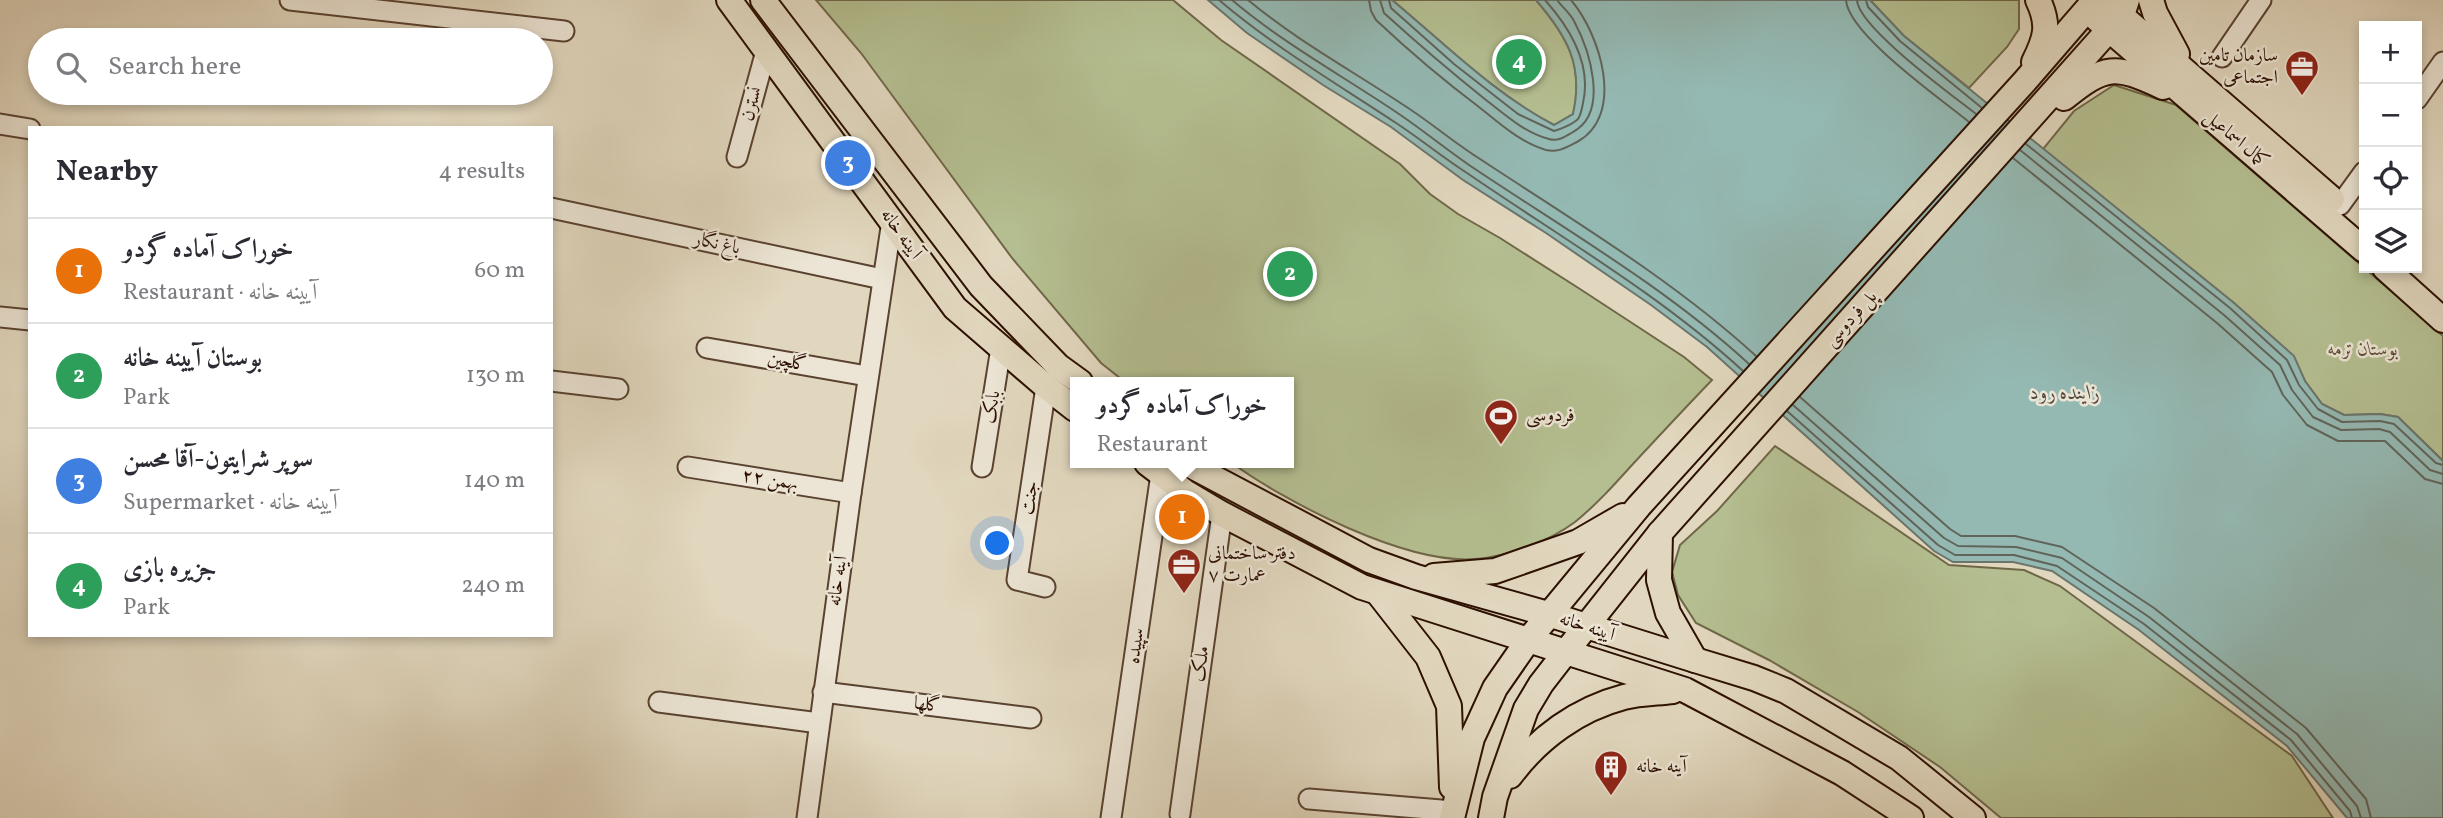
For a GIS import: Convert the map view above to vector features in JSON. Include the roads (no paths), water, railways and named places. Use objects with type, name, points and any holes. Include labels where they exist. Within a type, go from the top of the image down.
[{"type":"main road","name":"آیینه خانه","points":[[729,0],[955,308],[1070,405]]},
{"type":"main road","name":"آیینه خانه","points":[[762,0],[981,286],[1058,366],[1073,377]]},
{"type":"main road","points":[[2025,81],[2047,28],[2038,0]]},
{"type":"main road","points":[[2151,0],[2166,37],[2188,73]]},
{"type":"main road","name":"پل فردوسی","points":[[1452,815],[1479,723],[1495,688],[1548,614],[1723,412],[2025,81],[2103,8]]},
{"type":"main road","name":"پل فردوسی","points":[[1493,807],[1526,709],[1541,684],[1660,533],[2040,107],[2103,8]]},
{"type":"main road","name":"کمال اسماعیل","points":[[2103,8],[2188,73],[2359,222]]},
{"type":"main road","name":"کمال اسماعیل","points":[[2103,8],[2190,100],[2359,246]]},
{"type":"main road","points":[[2040,107],[2063,99],[2093,75],[2117,70],[2140,76],[2190,100]]},
{"type":"main road","points":[[2391,273],[2443,320]]},
{"type":"main road","points":[[2415,273],[2443,298]]},
{"type":"main road","name":"آیینه خانه","points":[[1154,468],[1222,514],[1362,587],[1685,690],[1858,783],[1911,818]]},
{"type":"main road","name":"آیینه خانه","points":[[1195,468],[1369,561],[1754,678],[1786,691],[1899,758],[1973,818]]},
{"type":"main road","points":[[1416,577],[1495,571],[1578,542],[1639,506]]},
{"type":"main road","points":[[1660,533],[1659,580],[1668,613],[1695,660]]},
{"type":"main road","points":[[1378,593],[1428,657],[1450,706],[1452,815]]},
{"type":"main road","points":[[1493,807],[1528,752],[1574,716],[1624,696],[1685,690]]},
{"type":"main road","points":[[1858,783],[1861,760],[1871,749],[1879,746]]},
{"type":"street","points":[[290,0],[537,28]]},
{"type":"street","points":[[2222,57],[2261,0]]},
{"type":"street","points":[[553,30],[564,31]]},
{"type":"street","name":"نسترن","points":[[737,157],[766,51]]},
{"type":"street","points":[[2422,92],[2443,62]]},
{"type":"street","points":[[0,124],[28,129]]},
{"type":"street","points":[[2340,205],[2359,179]]},
{"type":"street","name":"باغ نگار","points":[[553,208],[882,279]]},
{"type":"street","name":"آینه خانه","points":[[807,818],[867,376],[892,221]]},
{"type":"street","points":[[0,317],[28,320]]},
{"type":"street","name":"گلچین","points":[[707,348],[867,376]]},
{"type":"street","name":"بابک","points":[[982,467],[1001,348]]},
{"type":"street","points":[[553,381],[618,389]]},
{"type":"street","name":"جنت","points":[[1045,587],[1017,580],[1046,387]]},
{"type":"street","name":"۲۲ بهمن","points":[[688,467],[851,493]]},
{"type":"street","name":"سپیده","points":[[1111,818],[1154,468]]},
{"type":"street","name":"ملک","points":[[1180,814],[1222,514]]},
{"type":"street","name":"گلها","points":[[823,692],[1031,718]]},
{"type":"street","points":[[659,702],[818,723]]},
{"type":"street","points":[[1309,799],[1452,815]]},
{"type":"water","name":"زاینده رود","points":[[1208,0],[1392,0],[1490,83],[1554,125],[1573,114],[1576,97],[1574,66],[1564,39],[1536,0],[1870,0],[1904,36],[2234,303],[2294,356],[2305,381],[2322,404],[2344,415],[2380,414],[2398,417],[2443,461],[2443,818],[2347,818],[2287,746],[2139,630],[2052,571],[2013,562],[1953,562],[1934,551],[1707,347],[1651,305],[1463,180],[1391,127],[1247,33]]},
{"type":"place","name":"جزیره بازی","points":[[1519,62]]},
{"type":"place","name":"سازمان تامین اجتماعی","points":[[2302,97]]},
{"type":"place","name":"سوپر شرایتون-آقا محسن","points":[[848,163]]},
{"type":"place","name":"بوستان آیینه خانه","points":[[1290,274]]},
{"type":"place","name":"فردوسی","points":[[1501,446]]},
{"type":"place","name":"خوراک آماده گردو","points":[[1182,517]]},
{"type":"place","name":"دفتر ساختمانی عمارت ۷","points":[[1184,595]]},
{"type":"place","name":"آینه خانه","points":[[1611,797]]},
{"type":"park label","name":"بوستان ترمه","points":[[2363,350]]}]
